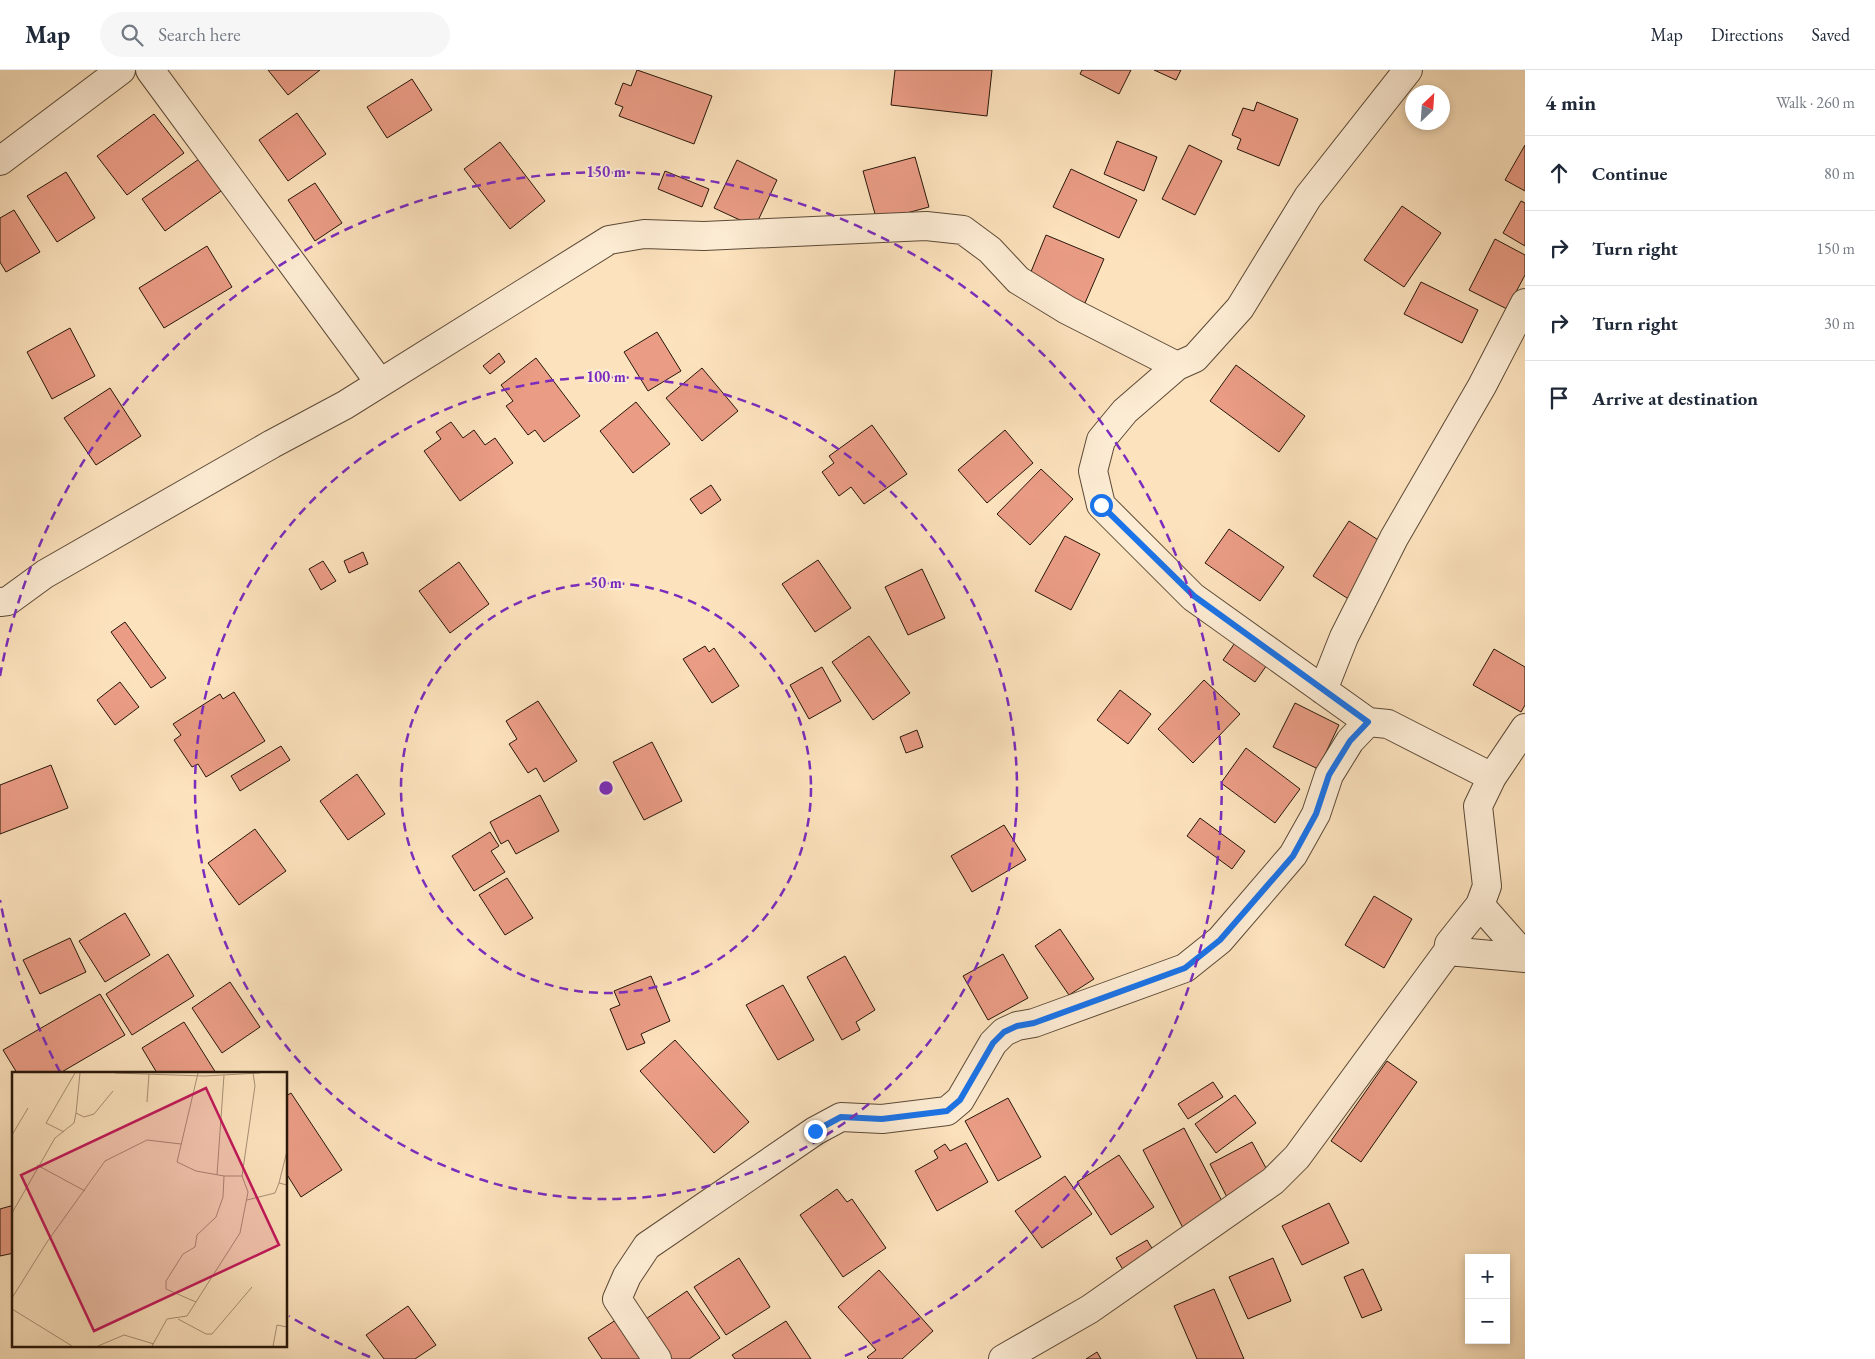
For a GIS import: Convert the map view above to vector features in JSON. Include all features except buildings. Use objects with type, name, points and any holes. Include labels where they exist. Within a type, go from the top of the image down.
[{"type":"street","points":[[0,161],[121,70]]},
{"type":"street","points":[[150,70],[380,383]]},
{"type":"street","points":[[1408,70],[1308,197],[1240,308],[1195,358],[1177,366],[1125,411],[1102,440],[1093,471],[1101,505],[1194,596],[1368,722],[1388,724],[1492,777]]},
{"type":"street","points":[[0,602],[8,601],[45,574],[272,444],[345,405],[608,240],[644,234],[704,236],[926,226],[963,230],[990,250],[1018,280],[1067,310],[1177,366]]},
{"type":"street","points":[[1323,690],[1344,637],[1394,538],[1482,386],[1525,303]]},
{"type":"street","points":[[657,1359],[617,1300],[628,1276],[646,1246],[815,1131],[841,1117],[882,1119],[947,1111],[960,1100],[993,1043],[1004,1032],[1017,1026],[1034,1023],[1185,968],[1220,940],[1293,856],[1316,814],[1329,775],[1350,741],[1368,722]]},
{"type":"street","points":[[1003,1359],[1090,1309],[1273,1181],[1297,1157],[1448,951],[1449,944],[1480,905],[1487,886],[1478,806],[1492,777],[1525,728]]},
{"type":"street","points":[[1480,905],[1525,957]]},
{"type":"street","points":[[1448,951],[1525,957]]},
{"type":"route","points":[[815,1131],[841,1117],[882,1119],[947,1111],[960,1100],[993,1043],[1004,1032],[1017,1026],[1034,1023],[1185,968],[1220,940],[1293,856],[1316,814],[1329,775],[1350,741],[1368,722],[1194,596],[1101,505]]}]
